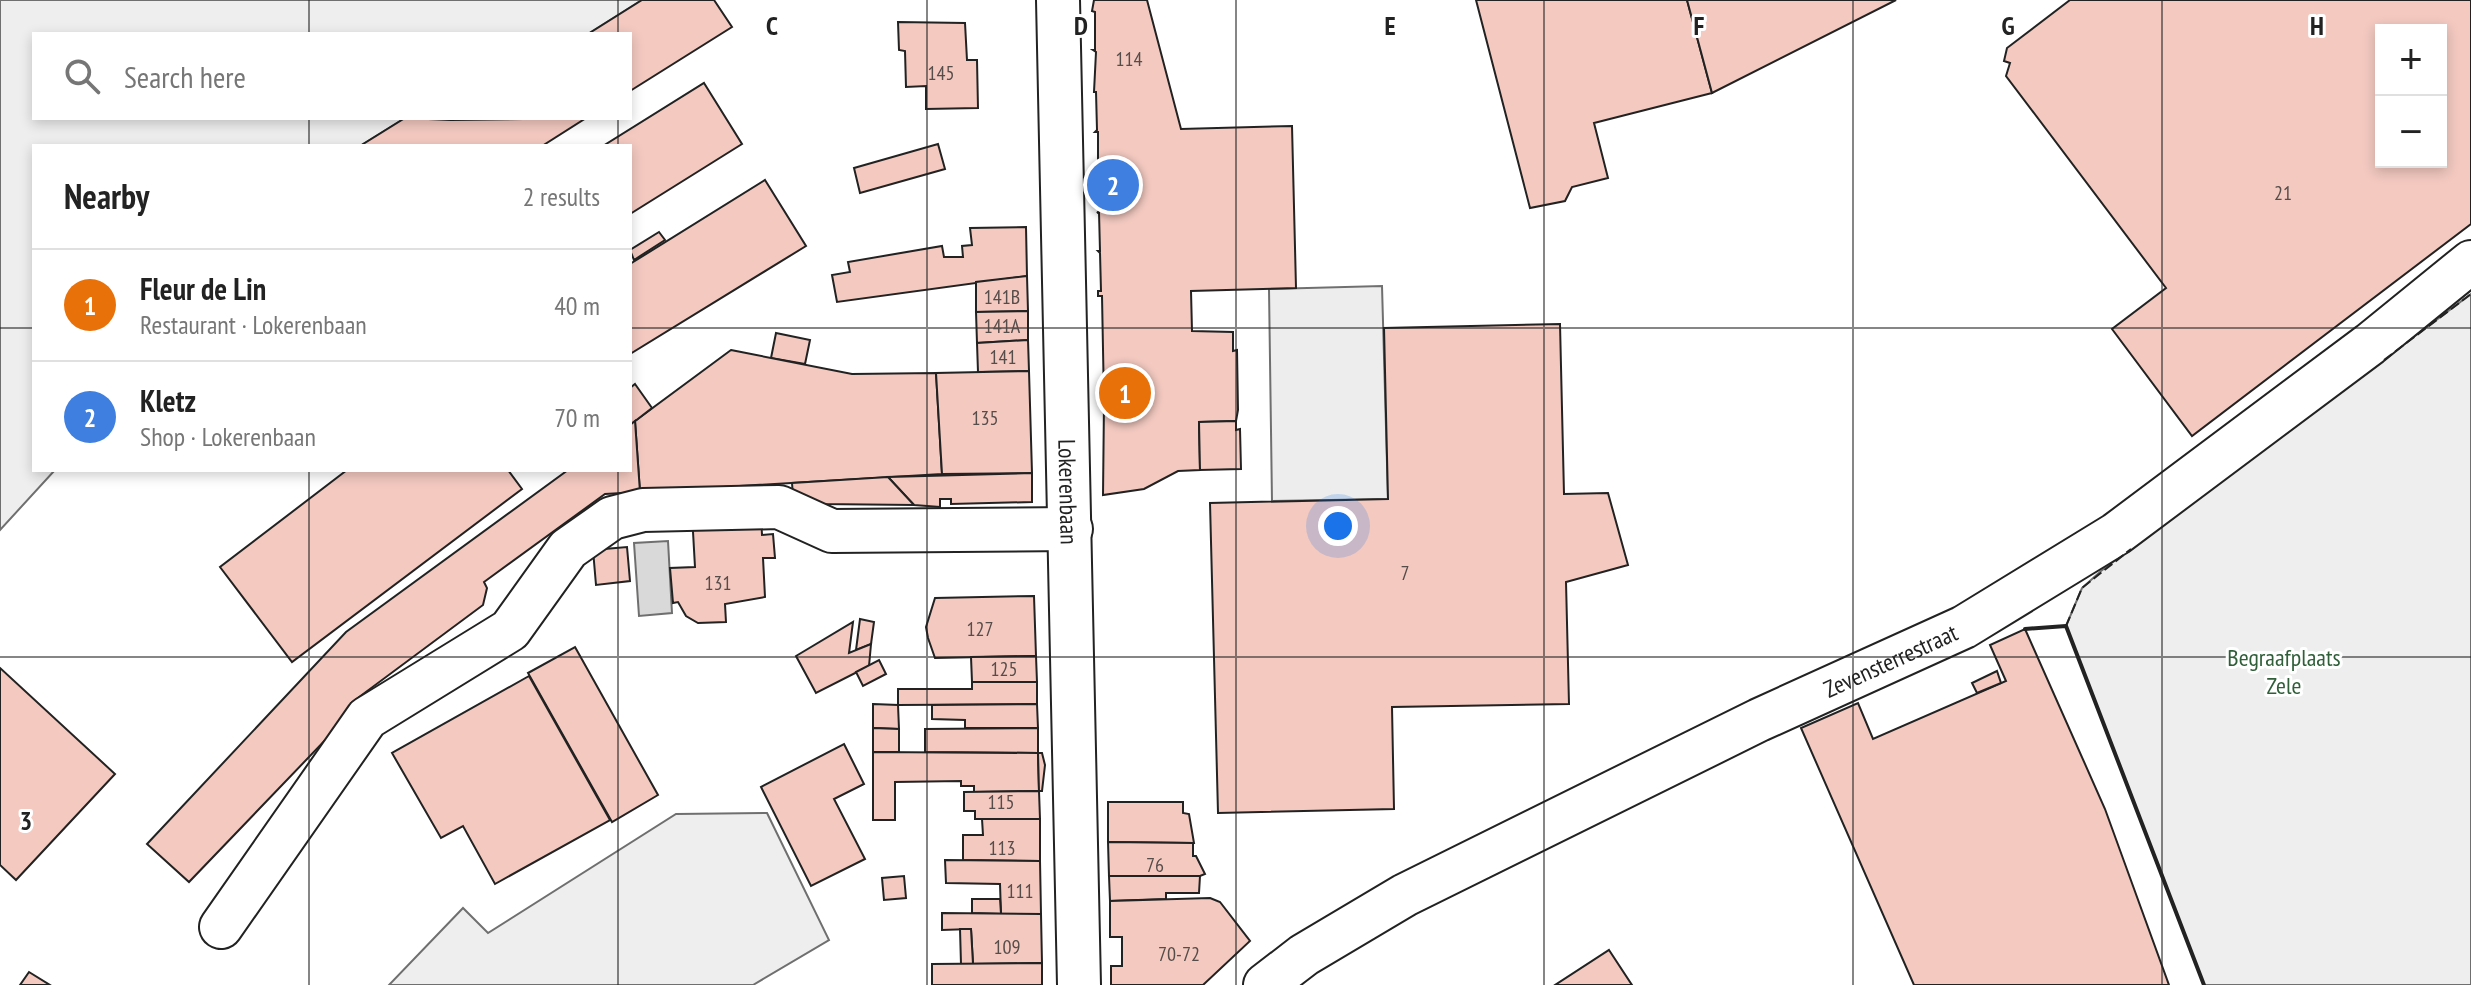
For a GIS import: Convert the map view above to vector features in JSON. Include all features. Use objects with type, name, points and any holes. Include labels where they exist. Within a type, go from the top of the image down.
[{"type":"street","name":"Lokerenbaan","points":[[1058,0],[1079,985]]},
{"type":"street","name":"Zevensterrestraat","points":[[1265,985],[1304,955],[1405,895],[1759,720],[1964,627],[2116,534],[2370,344],[2471,262]]},
{"type":"street","points":[[221,927],[367,718],[510,630],[568,549],[612,518],[643,510],[779,507],[832,531],[1071,529]]},
{"type":"green space","points":[[0,0],[642,0],[591,32],[32,32],[32,120],[402,120],[363,144],[32,144],[32,472],[53,472],[0,530]]},
{"type":"green space","name":"Begraafplaats Zele","points":[[2471,294],[2471,985],[2204,985],[2066,626],[2082,588],[2101,571]]},
{"type":"green space","points":[[767,813],[829,940],[753,985],[389,985],[463,908],[488,933],[676,814]]},
{"type":"shaded area","points":[[1382,286],[1388,499],[1272,501],[1269,289]]},
{"type":"shaded area","points":[[668,541],[672,613],[639,616],[634,543]]},
{"type":"building","points":[[642,0],[714,0],[732,27],[632,90],[632,32],[591,32]]},
{"type":"building","points":[[1094,0],[1147,0],[1181,129],[1292,126],[1296,288],[1191,291],[1192,331],[1233,332],[1233,351],[1237,350],[1236,421],[1199,422],[1200,470],[1178,471],[1144,489],[1103,495],[1104,402],[1102,296],[1098,296],[1098,291],[1101,291]]},
{"type":"building","points":[[1476,0],[1687,0],[1712,93],[1594,123],[1608,178],[1572,187],[1565,201],[1530,208]]},
{"type":"building","points":[[1687,0],[1896,0],[1712,93]]},
{"type":"building","points":[[2070,0],[2471,0],[2471,224],[2192,436],[2112,329],[2166,288],[2006,76],[2010,63],[2004,61],[2007,48]]},
{"type":"building","points":[[898,22],[965,23],[967,60],[977,60],[978,108],[926,109],[926,86],[906,87],[905,51],[899,50]]},
{"type":"building","points":[[704,83],[742,144],[632,213],[632,144],[606,144]]},
{"type":"building","points":[[402,120],[583,120],[545,144],[363,144]]},
{"type":"building","points":[[938,144],[945,169],[860,193],[854,168]]},
{"type":"building","points":[[765,180],[806,246],[632,353],[632,263]]},
{"type":"building","points":[[1026,227],[1027,276],[837,302],[832,275],[850,272],[848,262],[942,246],[944,257],[963,257],[962,246],[972,245],[970,228]]},
{"type":"building","points":[[659,232],[665,240],[634,260],[632,249]]},
{"type":"building","points":[[1027,276],[1028,311],[976,312],[976,282]]},
{"type":"building","points":[[1028,311],[1028,340],[977,343],[976,312]]},
{"type":"building","points":[[1560,324],[1564,494],[1608,493],[1628,565],[1566,582],[1569,704],[1392,707],[1394,809],[1218,813],[1210,503],[1388,499],[1384,328]]},
{"type":"building","points":[[776,333],[810,340],[805,364],[771,358]]},
{"type":"building","points":[[1028,340],[1029,371],[978,372],[977,343]]},
{"type":"building","points":[[731,350],[852,374],[936,373],[942,474],[640,492],[635,421]]},
{"type":"building","points":[[1029,371],[1032,473],[942,474],[936,373]]},
{"type":"building","points":[[635,384],[652,408],[632,423],[632,386]]},
{"type":"building","points":[[635,421],[640,492],[605,494],[484,582],[487,588],[483,605],[351,703],[356,708],[189,882],[147,844],[346,632],[565,472],[632,472],[632,423]]},
{"type":"building","points":[[1236,421],[1236,430],[1240,429],[1241,469],[1200,470],[1199,422]]},
{"type":"building","points":[[344,472],[509,472],[522,489],[292,662],[220,567]]},
{"type":"building","points":[[1032,473],[1032,502],[951,504],[951,499],[940,499],[940,507],[914,505],[888,477]]},
{"type":"building","points":[[888,477],[914,505],[819,504],[793,496],[792,483]]},
{"type":"building","points":[[692,514],[761,514],[762,535],[773,534],[775,558],[763,558],[765,597],[725,604],[726,622],[698,623],[686,616],[678,602],[673,603],[670,568],[695,567]]},
{"type":"building","points":[[627,547],[630,581],[596,585],[593,550]]},
{"type":"building","points":[[1034,596],[1036,656],[935,658],[926,627],[935,598]]},
{"type":"building","points":[[860,619],[874,622],[871,644],[856,650]]},
{"type":"building","points":[[853,622],[849,653],[871,644],[869,666],[816,693],[796,656]]},
{"type":"building","points":[[2025,629],[2105,809],[2169,985],[1914,985],[1801,728],[1858,703],[1873,739],[2006,681],[1990,645]]},
{"type":"building","points":[[575,647],[658,795],[612,822],[528,673]]},
{"type":"building","points":[[1036,656],[1037,682],[972,682],[971,657]]},
{"type":"building","points":[[879,660],[886,674],[863,686],[856,672]]},
{"type":"building","points":[[0,668],[115,774],[16,880],[0,865]]},
{"type":"building","points":[[1997,671],[2001,683],[1977,693],[1972,683]]},
{"type":"building","points":[[529,676],[610,820],[495,884],[463,826],[441,838],[392,753]]},
{"type":"building","points":[[972,682],[1037,682],[1037,704],[898,705],[898,689],[972,689]]},
{"type":"building","points":[[873,704],[898,705],[899,729],[873,728]]},
{"type":"building","points":[[1037,704],[1038,728],[965,728],[965,720],[932,719],[932,705]]},
{"type":"building","points":[[873,728],[899,729],[899,752],[873,752]]},
{"type":"building","points":[[1038,728],[1038,753],[925,752],[925,729]]},
{"type":"building","points":[[844,744],[864,784],[834,799],[865,859],[811,886],[761,787]]},
{"type":"building","points":[[873,752],[1038,753],[1039,791],[974,792],[974,786],[961,786],[961,781],[895,782],[895,820],[873,820]]},
{"type":"building","points":[[1038,753],[1042,753],[1045,765],[1042,791],[1039,791]]},
{"type":"building","points":[[1039,791],[1040,819],[975,819],[975,811],[964,811],[964,792]]},
{"type":"building","points":[[1108,802],[1183,802],[1183,813],[1189,814],[1194,843],[1108,842]]},
{"type":"building","points":[[982,819],[1040,819],[1040,861],[963,860],[963,835],[983,835]]},
{"type":"building","points":[[1108,842],[1193,843],[1193,856],[1196,856],[1205,874],[1109,876]]},
{"type":"building","points":[[945,860],[1040,861],[1041,914],[1001,914],[1000,884],[946,883]]},
{"type":"building","points":[[904,876],[906,898],[884,900],[882,878]]},
{"type":"building","points":[[1109,876],[1200,876],[1199,893],[1166,893],[1166,899],[1110,901]]},
{"type":"building","points":[[1210,898],[1220,902],[1250,941],[1203,985],[1111,985],[1111,966],[1122,966],[1122,937],[1110,937],[1110,901]]},
{"type":"building","points":[[972,899],[1000,899],[1001,914],[972,913]]},
{"type":"building","points":[[942,913],[1041,914],[1042,963],[973,964],[971,929],[942,930]]},
{"type":"building","points":[[960,929],[971,929],[973,964],[961,964]]},
{"type":"building","points":[[1609,950],[1632,985],[1555,985]]},
{"type":"building","points":[[1042,963],[1042,985],[932,985],[932,964]]},
{"type":"building","points":[[29,972],[50,985],[20,985]]},
{"type":"fence","points":[[2384,360],[2471,294]]},
{"type":"fence","points":[[2066,626],[2082,588],[2131,549]]},
{"type":"wall","points":[[2025,629],[2066,626],[2204,985]]},
{"type":"place","name":"Kletz","points":[[1113,185]]},
{"type":"place","name":"Fleur de Lin","points":[[1125,393]]}]
